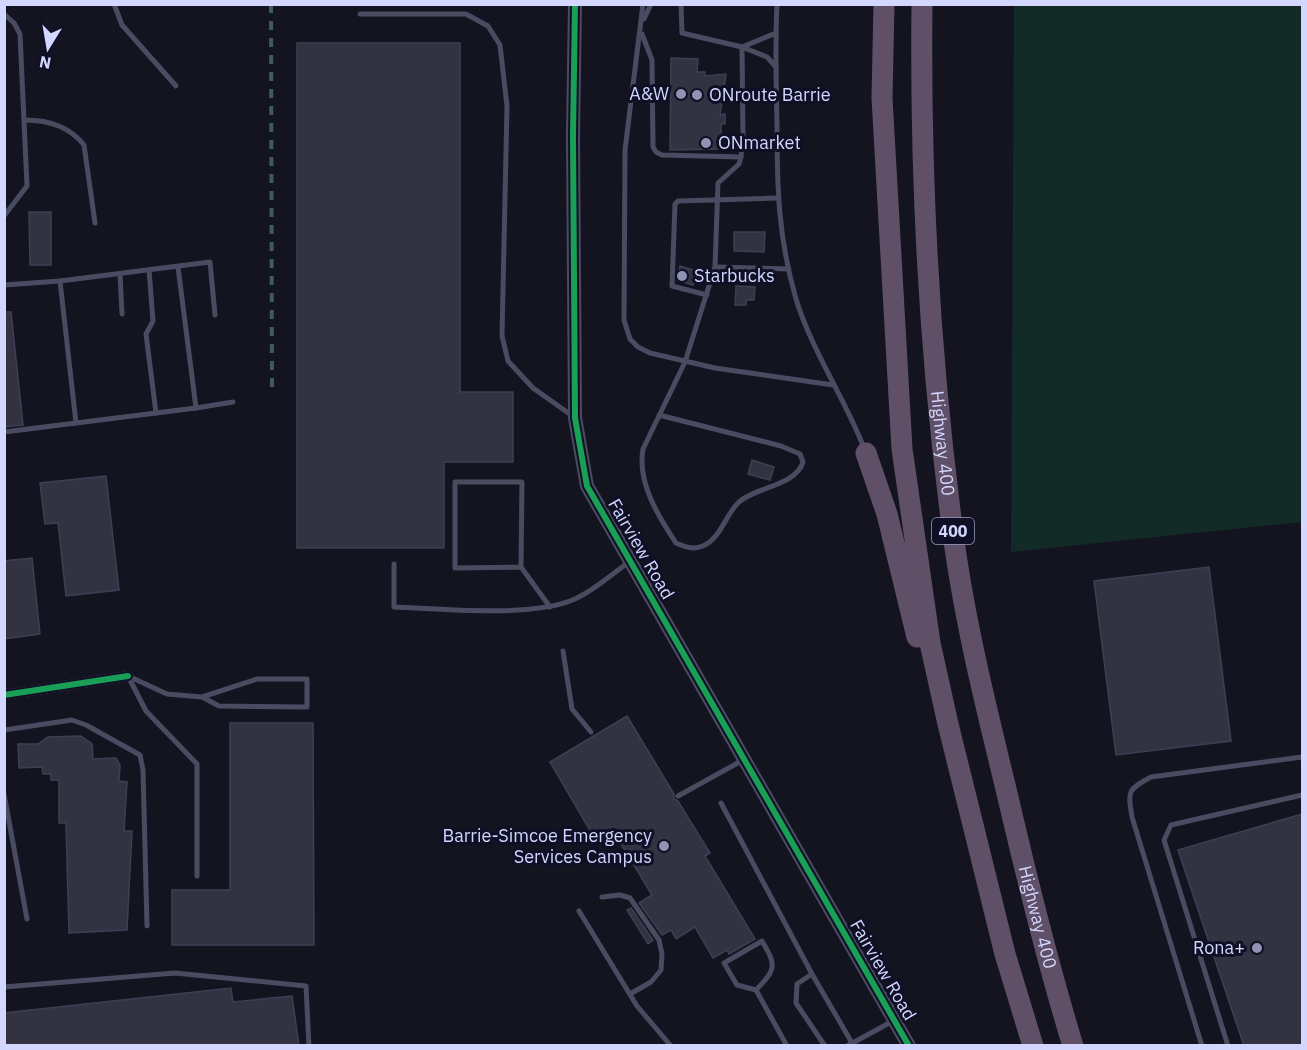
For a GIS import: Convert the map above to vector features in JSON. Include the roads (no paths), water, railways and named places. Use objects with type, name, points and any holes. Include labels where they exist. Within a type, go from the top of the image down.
[{"type":"highway","name":"Highway 400","points":[[884,4],[882,98],[902,449],[930,643],[1005,954],[1033,1046]]},
{"type":"highway","name":"Highway 400","points":[[922,4],[920,105],[930,328],[951,520],[972,651],[1041,935],[1073,1046]]},
{"type":"highway","points":[[866,453],[887,514],[924,666],[948,724]]},
{"type":"street","name":"Fairview Road","points":[[575,4],[573,136],[575,418],[587,486],[909,1046]]},
{"type":"street","points":[[4,695],[128,676]]},
{"type":"lane","points":[[114,4],[122,25],[176,86]]},
{"type":"lane","points":[[643,4],[625,150],[624,320],[630,339],[638,347],[650,353],[685,362],[833,385]]},
{"type":"lane","points":[[642,23],[651,4]]},
{"type":"lane","points":[[681,4],[682,33],[742,47],[767,57],[776,67]]},
{"type":"lane","points":[[777,4],[777,198],[782,242],[797,301],[833,385],[854,422],[866,453]]},
{"type":"lane","points":[[4,14],[14,23],[20,34],[27,186],[4,216]]},
{"type":"lane","points":[[360,14],[466,14],[488,26],[500,45],[507,106],[502,336],[508,361],[514,368],[533,388],[575,418]]},
{"type":"lane","points":[[641,33],[652,60],[653,147],[656,152],[662,155],[741,157]]},
{"type":"lane","points":[[742,47],[776,33]]},
{"type":"lane","points":[[659,415],[781,446],[800,454],[802,467],[791,477],[740,501],[713,539],[696,549],[676,543],[653,505],[641,460],[645,444],[659,415],[685,362],[715,267],[718,183],[739,165],[741,157],[743,137],[742,47]]},
{"type":"lane","points":[[25,120],[40,120],[54,124],[78,137],[84,145],[95,223]]},
{"type":"lane","points":[[706,295],[672,286],[674,208],[678,201],[777,198]]},
{"type":"lane","points":[[4,285],[60,281],[210,262],[215,315]]},
{"type":"lane","points":[[178,267],[196,408]]},
{"type":"lane","points":[[715,267],[789,269]]},
{"type":"lane","points":[[148,270],[153,321],[146,334],[156,413]]},
{"type":"lane","points":[[120,274],[122,314]]},
{"type":"lane","points":[[60,281],[76,423]]},
{"type":"lane","points":[[4,432],[233,402]]},
{"type":"lane","points":[[521,567],[455,568],[455,482],[522,482],[521,567],[550,607]]},
{"type":"lane","points":[[393,564],[394,607],[500,610],[550,607],[575,599],[630,561]]},
{"type":"lane","points":[[563,651],[572,709],[591,732]]},
{"type":"lane","points":[[128,676],[167,694],[202,697],[219,706],[307,707],[307,679],[256,679],[202,697]]},
{"type":"lane","points":[[128,676],[146,711],[197,764],[197,876]]},
{"type":"lane","points":[[4,730],[72,720],[86,725],[140,755],[144,770],[147,926]]},
{"type":"lane","points":[[1202,1046],[1132,817],[1130,794],[1133,787],[1151,777],[1302,757]]},
{"type":"lane","points":[[678,796],[744,759]]},
{"type":"lane","points":[[4,794],[27,919]]},
{"type":"lane","points":[[1228,1046],[1164,840],[1171,825],[1302,795]]},
{"type":"lane","points":[[721,803],[850,1045],[894,1020]]},
{"type":"lane","points":[[602,897],[620,895],[630,898],[659,940],[662,954],[661,970],[651,982],[630,994]]},
{"type":"lane","points":[[579,910],[637,1006],[671,1046]]},
{"type":"lane","points":[[756,990],[771,974],[773,958],[762,941],[724,963],[737,985],[756,990],[787,1046]]},
{"type":"lane","points":[[4,987],[175,973],[306,986],[309,1046]]},
{"type":"lane","points":[[812,974],[797,984],[796,1003],[825,1046]]},
{"type":"railway","points":[[271,4],[272,395]]},
{"type":"place","name":"A&W","points":[[681,94]]},
{"type":"place","name":"ONroute Barrie","points":[[697,95]]},
{"type":"place","name":"ONmarket","points":[[706,143]]},
{"type":"place","name":"Starbucks","points":[[682,276]]},
{"type":"place","name":"Barrie-Simcoe Emergency Services Campus","points":[[664,846]]},
{"type":"place","name":"Rona+","points":[[1257,948]]}]
